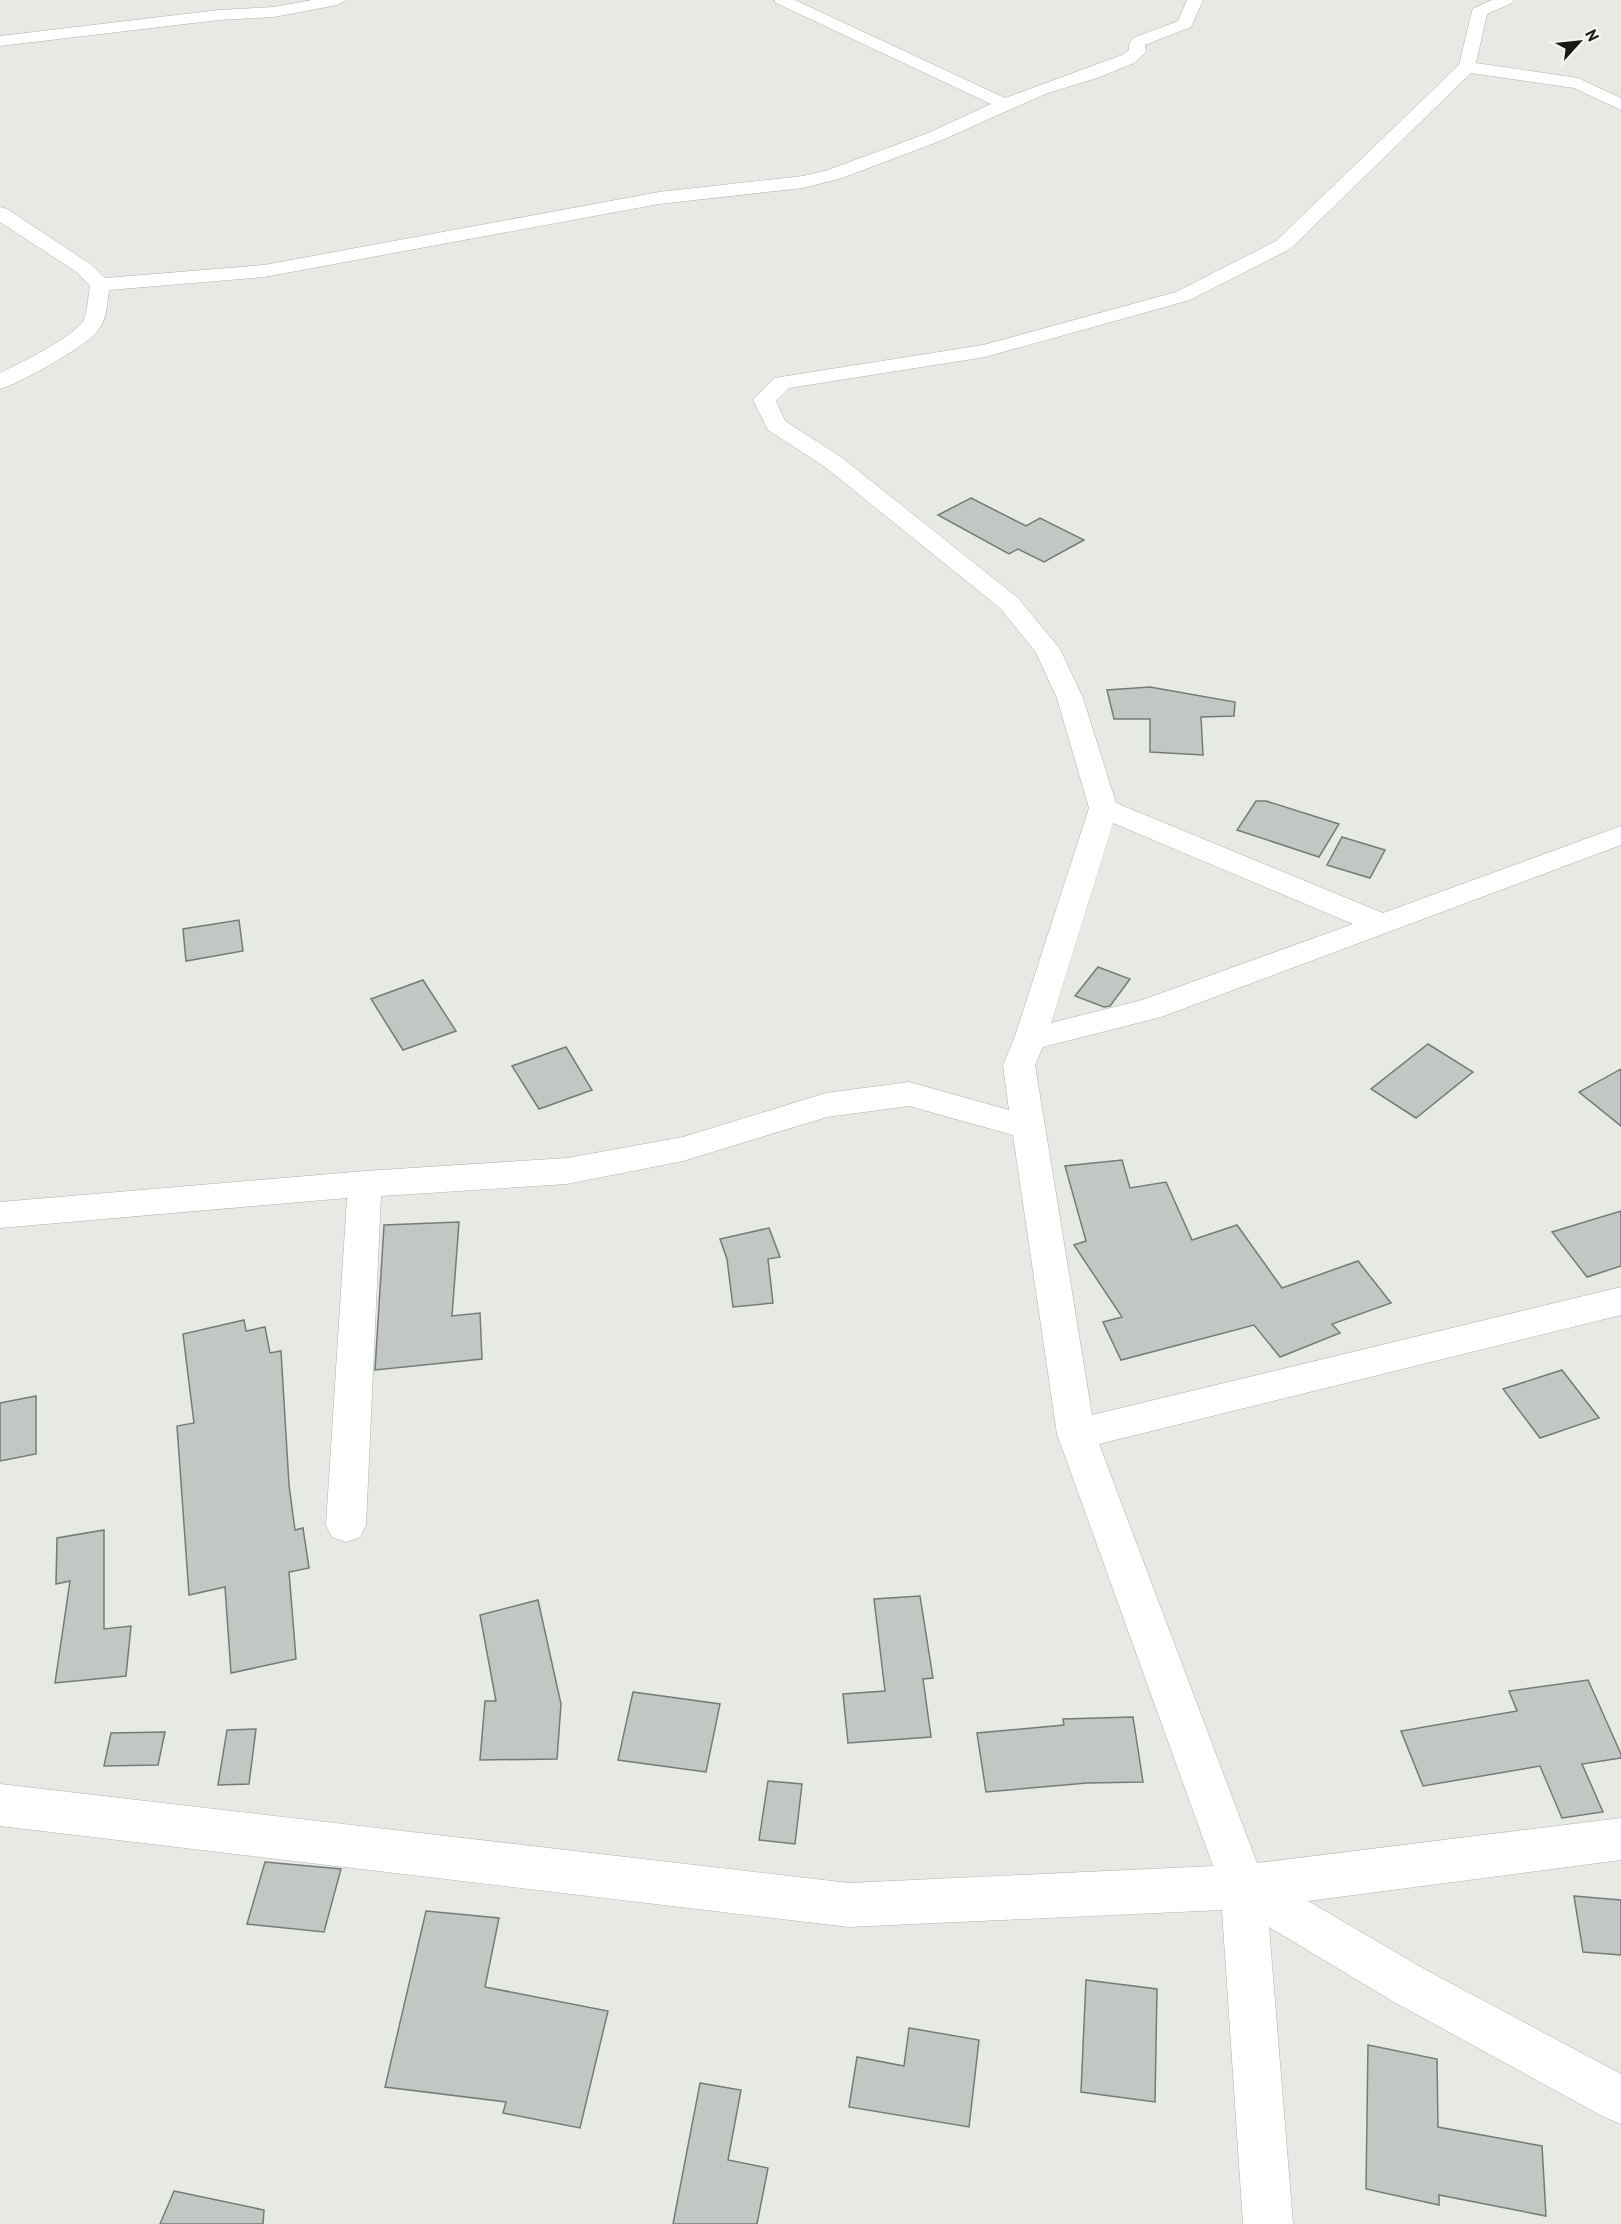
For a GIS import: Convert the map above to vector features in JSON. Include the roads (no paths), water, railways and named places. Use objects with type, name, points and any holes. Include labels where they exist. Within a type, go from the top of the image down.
[{"type":"street","points":[[0,41],[219,15],[274,12],[337,0]]},
{"type":"street","points":[[782,0],[1005,104]]},
{"type":"street","points":[[100,285],[135,279],[218,276],[264,271],[659,198],[803,182],[836,174],[934,137],[1005,104],[1128,59],[1138,52],[1139,42],[1185,24],[1195,0]]},
{"type":"street","points":[[1268,2224],[1244,1887],[1076,1434],[1019,1065],[1030,1039],[1104,808],[1070,698],[1047,649],[1009,603],[833,462],[776,425],[764,399],[782,383],[985,351],[1183,296],[1283,245],[1467,67],[1486,4]]},
{"type":"street","points":[[1467,67],[1578,83],[1621,105]]},
{"type":"street","points":[[0,213],[85,269],[100,285]]},
{"type":"street","points":[[0,382],[49,356],[88,330],[95,318],[100,285]]},
{"type":"street","points":[[1104,808],[1381,924]]},
{"type":"street","points":[[1030,1039],[1150,1009],[1621,835]]},
{"type":"street","points":[[0,1215],[365,1184],[567,1171],[683,1149],[826,1106],[909,1094],[1028,1127]]},
{"type":"street","points":[[346,1525],[365,1184]]},
{"type":"street","points":[[1076,1434],[1621,1301]]},
{"type":"street","points":[[0,1805],[849,1905],[1244,1887],[1621,1839]]},
{"type":"street","points":[[1244,1887],[1410,1986],[1621,2100]]}]
